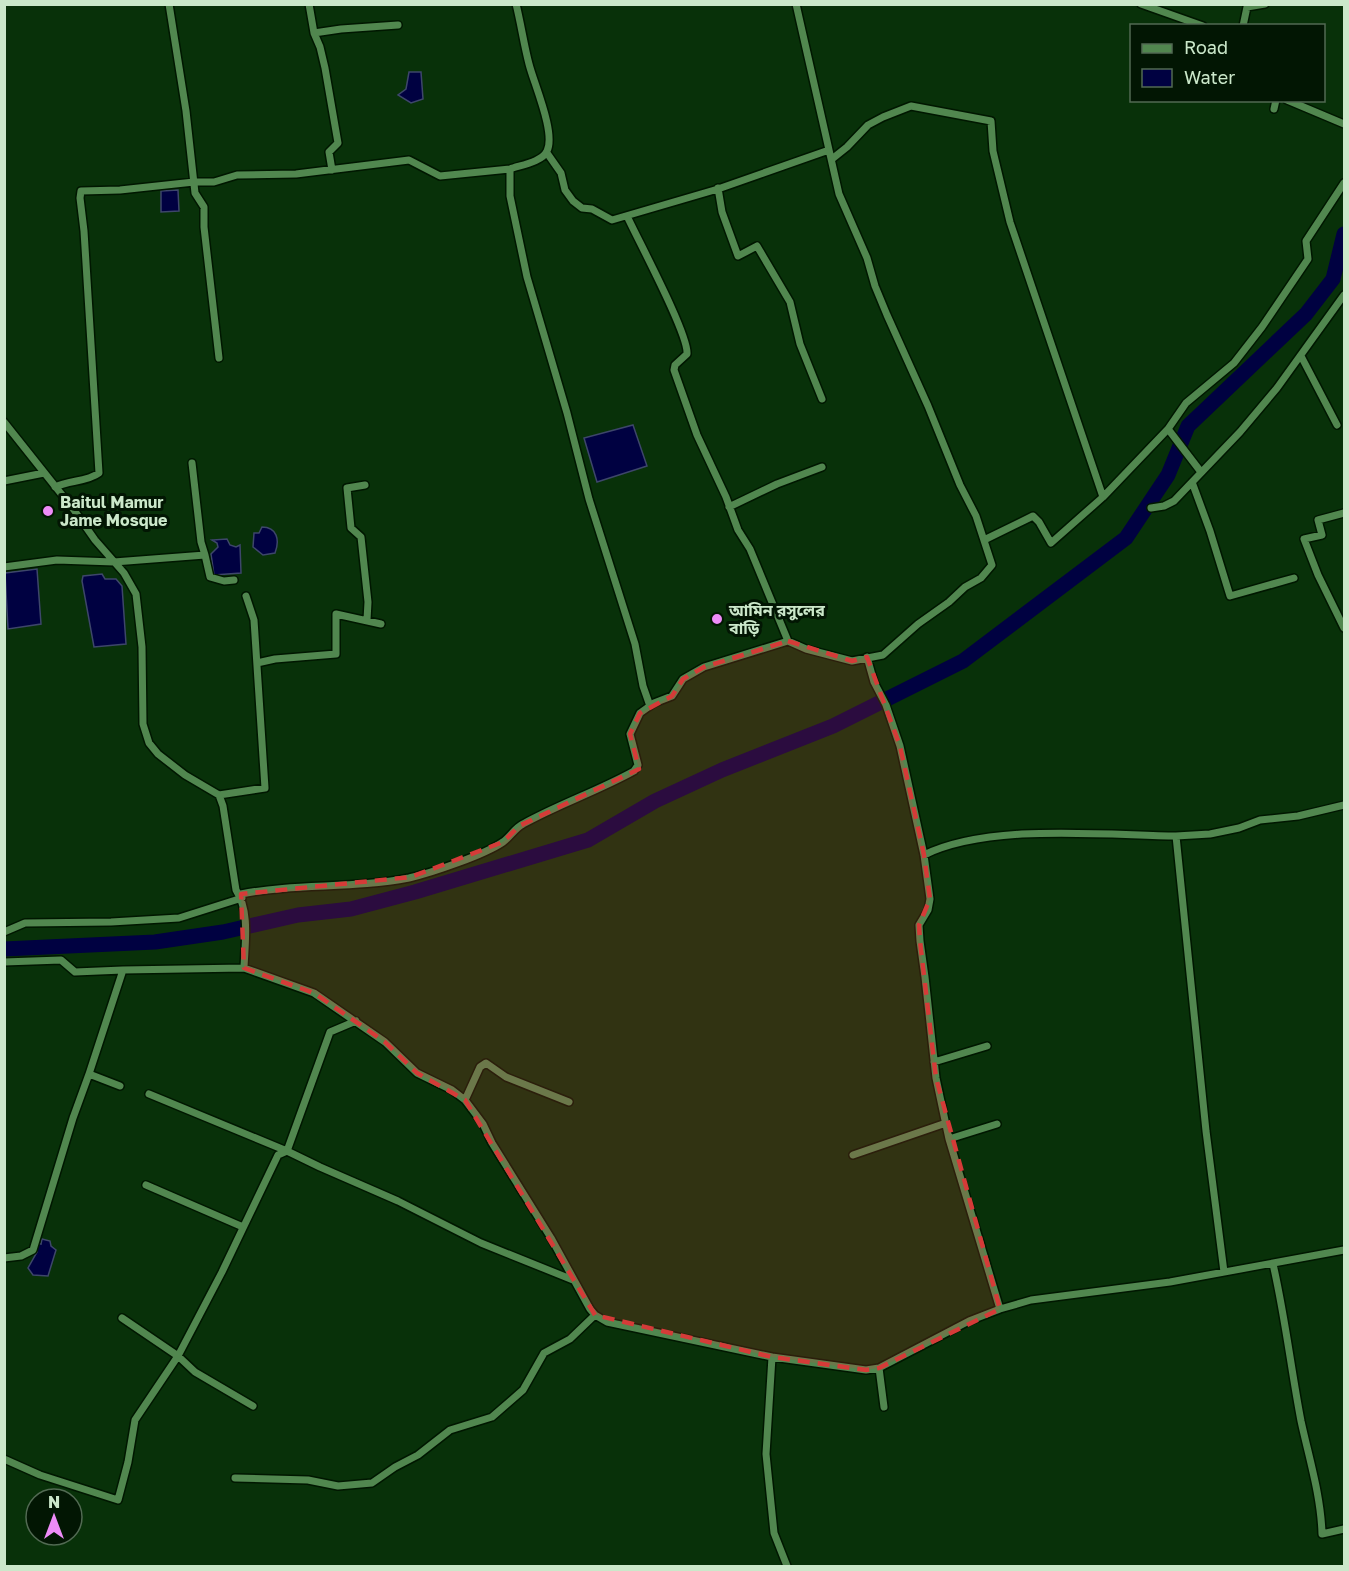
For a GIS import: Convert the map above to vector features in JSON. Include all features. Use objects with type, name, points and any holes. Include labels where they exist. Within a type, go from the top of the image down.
[{"type":"street","points":[[169,4],[186,111],[195,193],[204,207],[204,227],[219,358]]},
{"type":"street","points":[[309,4],[314,33],[325,68],[338,143],[329,152],[332,170]]},
{"type":"street","points":[[56,487],[70,481],[94,477],[99,473],[81,191],[214,182],[237,175],[296,174],[409,160],[440,176],[510,169],[540,159],[547,153],[549,145],[546,117],[529,63],[516,4]]},
{"type":"street","points":[[244,968],[245,934],[241,894],[272,888],[351,885],[411,877],[482,852],[503,842],[519,826],[634,771],[638,765],[630,734],[640,713],[650,705],[672,696],[683,679],[704,667],[788,641],[806,649],[852,662],[883,655],[918,624],[950,602],[965,587],[981,578],[992,565],[976,516],[960,485],[875,286],[867,258],[839,194],[796,4]]},
{"type":"street","points":[[1141,4],[1197,24]]},
{"type":"street","points":[[1243,24],[1247,8],[1265,4]]},
{"type":"street","points":[[314,33],[398,26]]},
{"type":"street","points":[[1274,109],[1276,102]]},
{"type":"street","points":[[1292,102],[1344,124]]},
{"type":"street","points":[[832,159],[848,147],[868,125],[911,106],[991,121],[993,151],[1010,222],[1103,497]]},
{"type":"street","points":[[547,153],[561,173],[565,190],[573,201],[582,208],[592,209],[612,220],[718,188],[829,150]]},
{"type":"street","points":[[510,169],[510,195],[526,277],[598,527],[635,644],[643,686],[650,705]]},
{"type":"street","points":[[984,540],[1033,516],[1051,543],[1103,497],[1168,429],[1186,403],[1234,363],[1262,327],[1308,259],[1306,241],[1344,183]]},
{"type":"street","points":[[718,188],[722,212],[738,256],[757,246],[790,302],[800,344],[812,379],[822,399]]},
{"type":"street","points":[[627,216],[681,328],[688,349],[687,354],[675,365],[674,370],[697,435],[738,530],[750,549],[788,641]]},
{"type":"street","points":[[1151,508],[1164,506],[1174,501],[1247,423],[1277,388],[1344,295]]},
{"type":"street","points":[[1301,356],[1337,425]]},
{"type":"street","points":[[4,422],[95,540],[124,573],[136,594],[142,647],[143,724],[148,743],[185,775],[219,795],[224,806],[236,890],[242,898]]},
{"type":"street","points":[[1168,429],[1201,472]]},
{"type":"street","points":[[192,464],[201,542],[210,577],[224,581],[234,580]]},
{"type":"street","points":[[729,507],[777,484],[822,467]]},
{"type":"street","points":[[4,481],[44,473]]},
{"type":"street","points":[[1192,482],[1230,596],[1294,578]]},
{"type":"street","points":[[365,485],[347,488],[351,528],[361,537],[368,602],[367,620]]},
{"type":"street","points":[[1344,513],[1318,520],[1323,535],[1304,539],[1318,575],[1344,628]]},
{"type":"street","points":[[4,567],[57,560],[114,562],[205,555]]},
{"type":"street","points":[[219,795],[265,788],[254,620],[246,596]]},
{"type":"street","points":[[257,663],[276,659],[336,654],[336,614],[381,624]]},
{"type":"street","points":[[867,657],[874,682],[886,705],[900,746],[924,855],[930,899],[928,910],[919,925],[934,1062],[949,1139],[1000,1309]]},
{"type":"street","points":[[924,855],[943,846],[967,840],[1015,835],[1176,836],[1210,834],[1239,828],[1260,820],[1298,816],[1344,805]]},
{"type":"street","points":[[1176,836],[1206,1131],[1224,1272]]},
{"type":"street","points":[[4,933],[25,923],[111,922],[178,918],[242,898]]},
{"type":"street","points":[[4,962],[61,960],[75,972],[244,968],[314,993],[385,1042],[417,1072],[452,1090],[465,1100],[483,1124],[492,1143],[551,1238],[595,1315],[607,1322],[772,1357],[866,1370],[879,1368],[969,1321],[1031,1300],[1132,1287],[1344,1250]]},
{"type":"street","points":[[4,1258],[21,1256],[33,1250],[73,1118],[123,970]]},
{"type":"street","points":[[4,1459],[40,1475],[118,1500],[128,1462],[135,1420],[178,1356],[222,1272],[278,1155],[287,1151],[330,1032],[356,1022]]},
{"type":"street","points":[[934,1062],[987,1046]]},
{"type":"street","points":[[465,1100],[480,1066],[486,1064],[506,1077],[569,1102]]},
{"type":"street","points":[[89,1074],[120,1086]]},
{"type":"street","points":[[149,1094],[287,1151],[398,1201],[481,1243],[573,1280]]},
{"type":"street","points":[[853,1155],[946,1123]]},
{"type":"street","points":[[949,1139],[997,1124]]},
{"type":"street","points":[[146,1185],[243,1227]]},
{"type":"street","points":[[1273,1264],[1285,1315],[1322,1534],[1344,1529]]},
{"type":"street","points":[[235,1478],[308,1480],[338,1486],[372,1483],[418,1455],[450,1430],[492,1417],[523,1390],[544,1353],[570,1339],[595,1315]]},
{"type":"street","points":[[122,1318],[178,1356],[195,1372],[253,1406]]},
{"type":"street","points":[[772,1357],[766,1454],[774,1533],[787,1566]]},
{"type":"street","points":[[879,1368],[884,1407]]},
{"type":"highlighted area","points":[[788,641],[852,661],[867,657],[900,746],[924,855],[930,899],[919,925],[936,1078],[1000,1309],[879,1368],[866,1370],[772,1357],[595,1315],[465,1100],[417,1073],[385,1042],[314,993],[244,968],[241,894],[411,877],[503,842],[519,826],[639,769],[630,734],[640,713],[672,696],[683,679],[704,667]]},
{"type":"water","points":[[409,72],[421,72],[423,99],[411,103],[398,95],[406,89]]},
{"type":"water","points":[[178,190],[179,211],[161,212],[161,191]]},
{"type":"water","points":[[633,425],[647,466],[597,482],[584,438]]},
{"type":"water","points":[[262,527],[271,529],[276,535],[275,553],[263,555],[253,547],[254,533],[259,533]]},
{"type":"water","points":[[227,539],[230,545],[236,547],[240,545],[241,573],[214,575],[211,554],[218,547],[217,543],[212,540]]},
{"type":"water","points":[[37,569],[41,624],[8,629],[5,573]]},
{"type":"water","points":[[102,574],[105,579],[116,579],[122,586],[126,644],[94,647],[82,581],[83,576]]},
{"type":"water","points":[[42,1239],[50,1241],[51,1246],[56,1250],[48,1276],[33,1275],[28,1268],[37,1252],[37,1243],[41,1244]]},
{"type":"waterway","points":[[4,949],[155,942],[223,932],[298,915],[351,909],[415,892],[588,840],[655,801],[722,770],[833,726],[963,661],[1126,538],[1168,475],[1188,426],[1306,314],[1333,279],[1344,234]]},
{"type":"place","name":"Baitul Mamur Jame Mosque","points":[[48,511]]},
{"type":"place","name":"আমিন রসুলের বাড়ি","points":[[717,619]]}]
